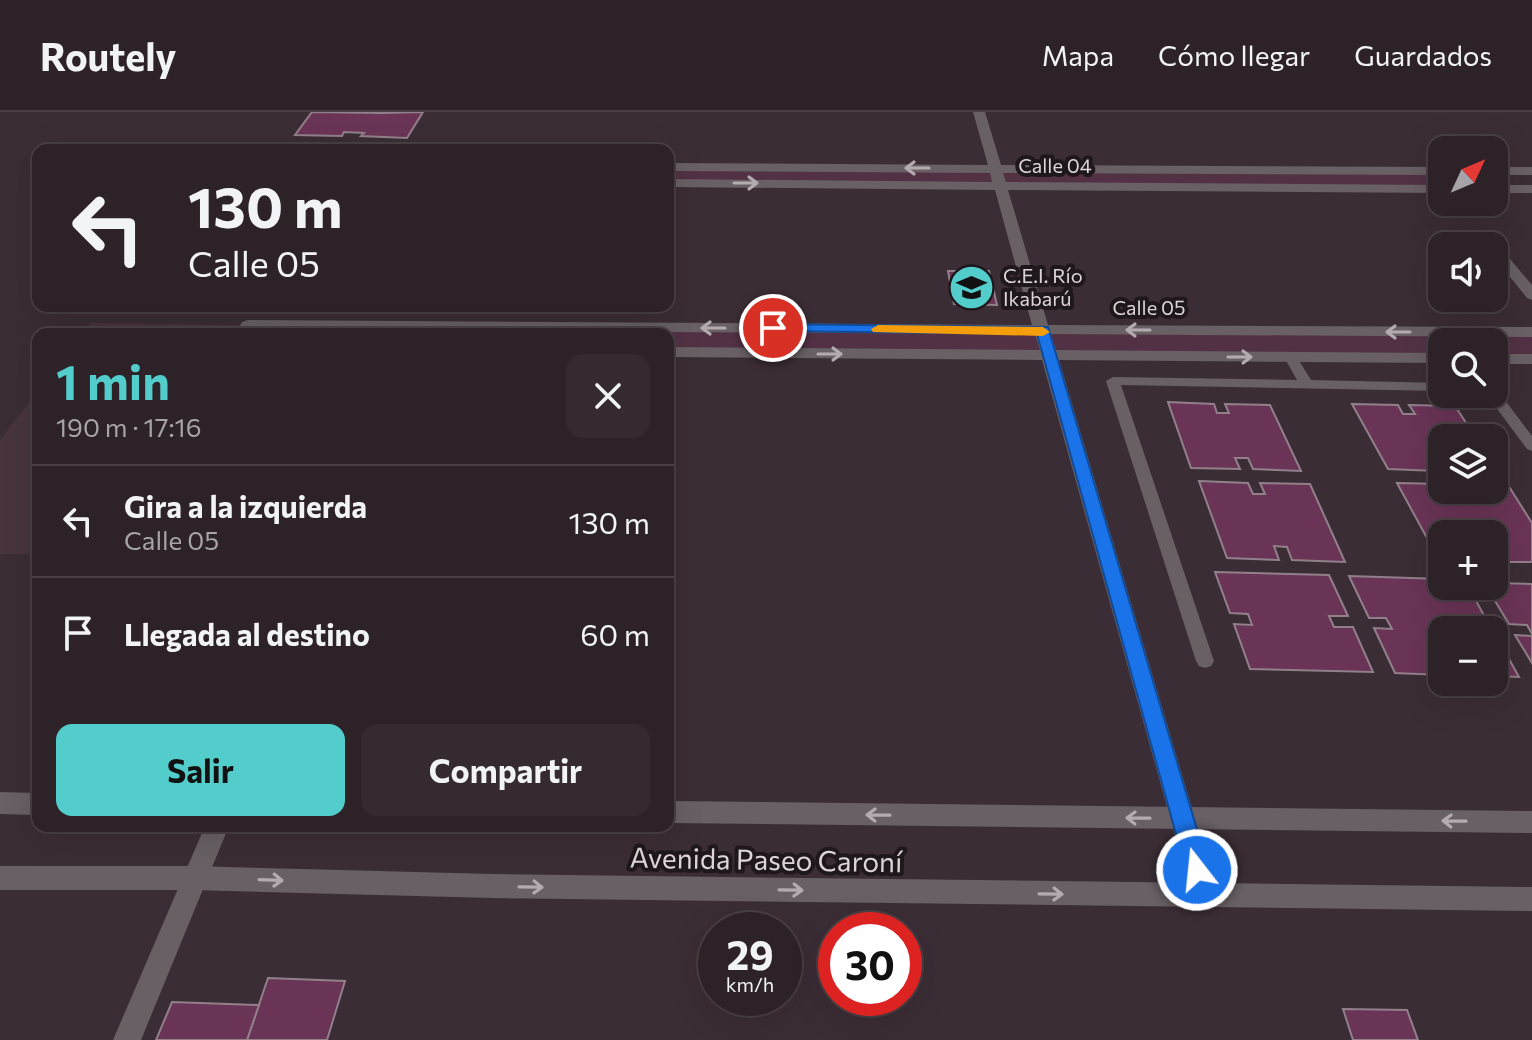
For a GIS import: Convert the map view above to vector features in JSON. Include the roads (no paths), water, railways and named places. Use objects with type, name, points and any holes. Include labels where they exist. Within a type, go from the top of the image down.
[{"type":"street","points":[[979,112],[1205,896]]},
{"type":"street","name":"Calle 04","points":[[674,167],[998,177],[1195,187],[1428,189]]},
{"type":"street","points":[[1185,169],[1195,187]]},
{"type":"street","name":"Calle 04","points":[[674,183],[998,177],[1185,169],[1428,170]]},
{"type":"street","points":[[1422,170],[1428,176]]},
{"type":"street","points":[[1508,171],[1532,171]]},
{"type":"street","points":[[1508,189],[1532,189]]},
{"type":"street","points":[[1508,266],[1532,295]]},
{"type":"street","name":"Calle 05","points":[[246,328],[248,325],[1532,332]]},
{"type":"street","points":[[674,352],[1428,358]]},
{"type":"street","points":[[1508,359],[1532,359]]},
{"type":"street","points":[[0,803],[32,804]]},
{"type":"street","name":"Avenida Paseo Caroní","points":[[674,812],[1532,822]]},
{"type":"street","points":[[127,1040],[214,832]]},
{"type":"street","name":"Avenida Paseo Caroní","points":[[0,878],[193,878],[492,886],[1532,899]]},
{"type":"lane","points":[[1290,357],[1306,384]]},
{"type":"lane","points":[[1205,661],[1113,381],[1428,387]]},
{"type":"lane","points":[[1504,408],[1532,446]]},
{"type":"place","name":"C.E.I. Río Ikabarú","points":[[972,288]]}]
